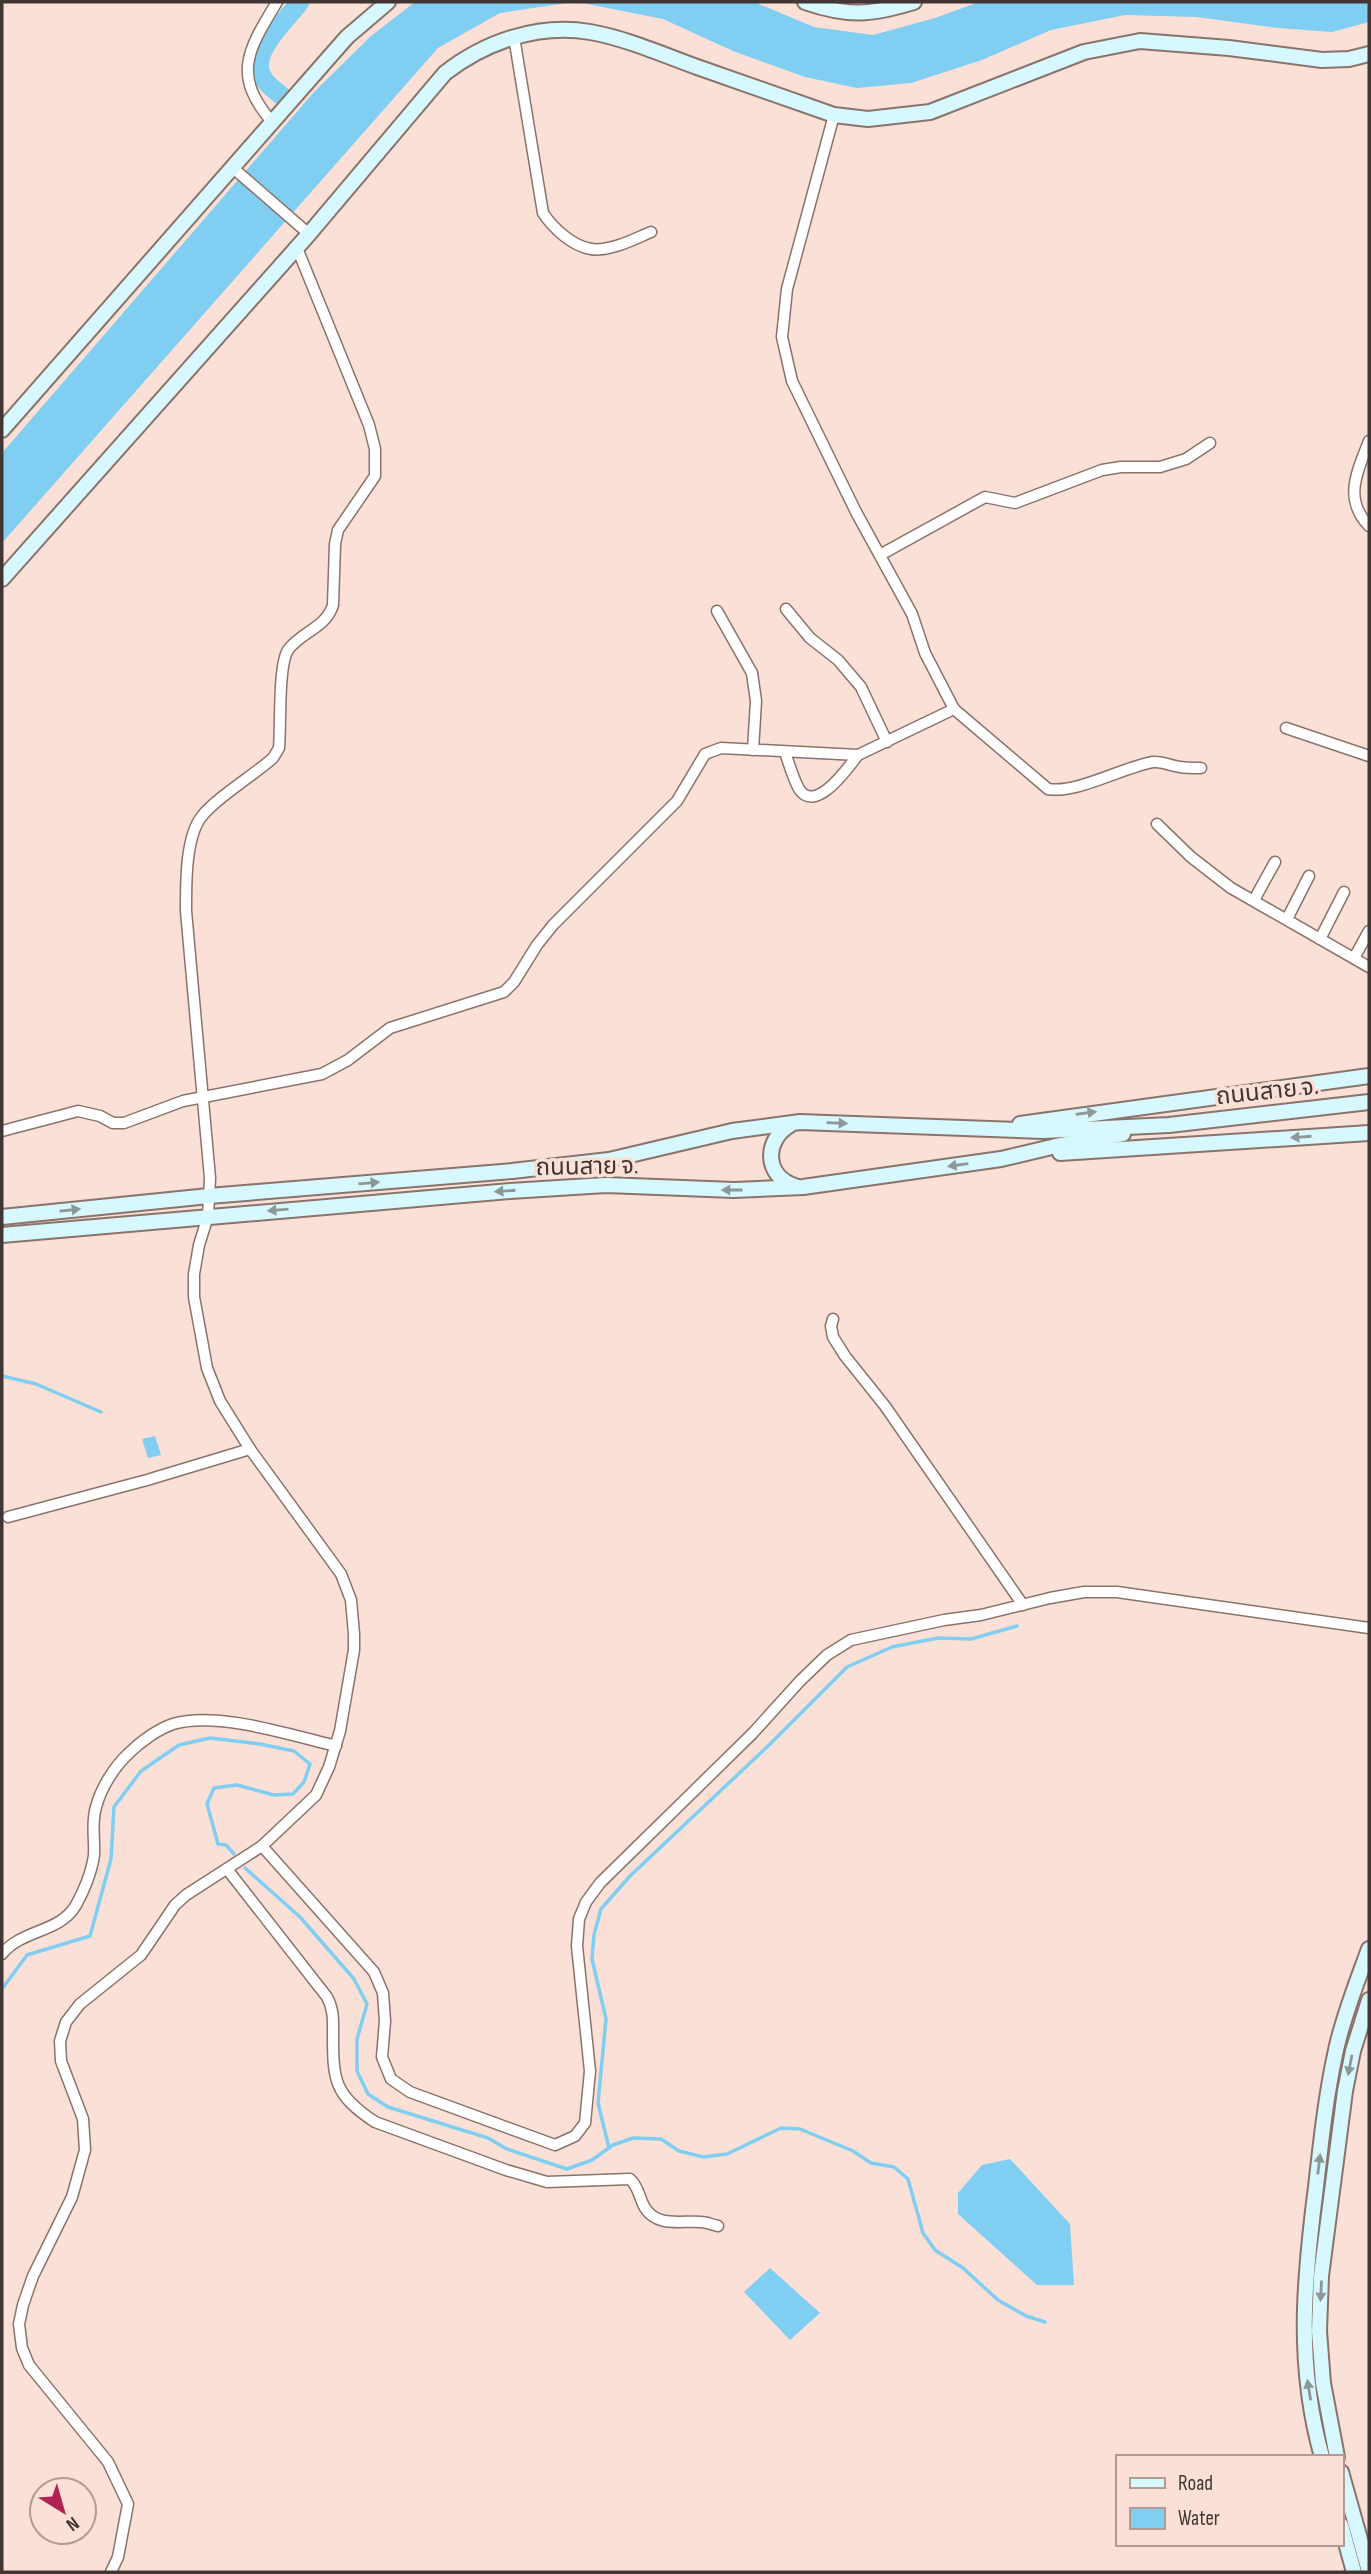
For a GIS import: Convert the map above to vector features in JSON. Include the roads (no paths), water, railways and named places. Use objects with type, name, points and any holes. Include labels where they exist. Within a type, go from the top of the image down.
[{"type":"main road","points":[[2,430],[347,37],[388,2]]},
{"type":"main road","points":[[805,2],[854,14],[886,10],[914,2]]},
{"type":"main road","points":[[2,579],[297,248],[445,73],[486,46],[514,37],[548,31],[591,32],[834,115],[869,119],[930,112],[1084,52],[1140,41],[1229,48],[1322,60],[1349,59],[1369,54]]},
{"type":"main road","points":[[994,1128],[1369,1076]]},
{"type":"main road","name":"ถนนสาย จ.","points":[[2,1236],[208,1216],[606,1185],[734,1190],[803,1187],[1001,1159],[1078,1141],[1169,1125],[1369,1102]]},
{"type":"main road","points":[[800,1122],[781,1131],[771,1148],[771,1158],[779,1177],[788,1184],[803,1187]]},
{"type":"main road","name":"ถนนสาย จ.","points":[[2,1217],[209,1195],[512,1171],[610,1160],[732,1131],[800,1122],[1043,1131],[1169,1125]]},
{"type":"main road","points":[[1001,1159],[1086,1150],[1369,1133]]},
{"type":"main road","points":[[1322,2455],[1307,2379],[1303,2327],[1305,2273],[1336,2047],[1369,1949]]},
{"type":"main road","points":[[1337,2455],[1323,2384],[1319,2331],[1321,2276],[1345,2091],[1353,2051],[1369,2000]]},
{"type":"main road","points":[[1343,2479],[1369,2571]]},
{"type":"main road","points":[[1343,2532],[1354,2572]]},
{"type":"street","points":[[273,123],[250,89],[247,66],[254,39],[277,2]]},
{"type":"street","points":[[514,37],[543,212],[550,223],[565,236],[590,249],[605,249],[651,232]]},
{"type":"street","points":[[834,115],[787,289],[782,337],[792,381],[856,512],[912,614],[925,653],[954,709],[1048,789],[1056,790],[1158,761],[1179,767],[1201,768]]},
{"type":"street","points":[[233,168],[309,234]]},
{"type":"street","points":[[111,2572],[118,2557],[128,2504],[108,2462],[29,2365],[22,2348],[19,2324],[33,2276],[72,2197],[85,2150],[83,2119],[61,2061],[60,2040],[66,2022],[80,2004],[141,1955],[175,1905],[186,1895],[262,1846],[316,1795],[335,1746],[354,1650],[349,1592],[335,1564],[250,1449],[220,1401],[207,1368],[196,1307],[194,1274],[208,1216],[210,1163],[186,911],[187,875],[195,827],[208,810],[273,758],[279,748],[283,660],[291,647],[330,614],[333,605],[338,530],[375,476],[375,449],[369,425],[297,248]]},
{"type":"street","points":[[1369,441],[1359,467],[1354,492],[1358,515],[1369,526]]},
{"type":"street","points":[[880,555],[985,497],[1016,503],[1102,470],[1160,467],[1186,459],[1210,443]]},
{"type":"street","points":[[786,609],[810,638],[838,660],[861,687],[887,742]]},
{"type":"street","points":[[717,611],[752,673],[755,701],[753,750]]},
{"type":"street","points":[[2,1131],[78,1111],[100,1116],[113,1123],[124,1123],[183,1101],[322,1074],[348,1060],[390,1028],[504,992],[514,982],[537,944],[553,925],[677,801],[705,754],[722,748],[858,755],[954,709]]},
{"type":"street","points":[[1286,728],[1369,756]]},
{"type":"street","points":[[785,752],[799,788],[804,794],[810,795],[829,789],[858,755]]},
{"type":"street","points":[[1157,824],[1191,857],[1231,887],[1369,967]]},
{"type":"street","points":[[1254,900],[1275,862]]},
{"type":"street","points":[[1287,919],[1309,876]]},
{"type":"street","points":[[1321,939],[1344,892]]},
{"type":"street","points":[[1354,958],[1369,931]]},
{"type":"street","points":[[833,1319],[832,1337],[885,1406],[1023,1605]]},
{"type":"street","points":[[8,1517],[250,1449]]},
{"type":"street","points":[[262,1846],[373,1972],[383,1993],[385,2021],[382,2057],[391,2079],[410,2092],[555,2145],[575,2136],[586,2123],[590,2071],[578,1946],[579,1919],[586,1902],[600,1883],[753,1733],[827,1655],[851,1640],[862,1637],[1084,1592],[1117,1592],[1369,1628]]},
{"type":"street","points":[[2,1954],[20,1938],[51,1926],[71,1913],[84,1888],[94,1856],[93,1819],[102,1791],[121,1760],[138,1744],[171,1724],[212,1720],[335,1746]]},
{"type":"street","points":[[227,1869],[327,1997],[333,2016],[333,2071],[339,2087],[358,2111],[374,2122],[547,2182],[630,2179],[636,2185],[645,2208],[655,2218],[672,2223],[702,2222],[718,2226]]},
{"type":"water","points":[[415,2],[574,2],[500,13],[438,48],[2,543],[2,453],[314,92],[371,36]]},
{"type":"water","points":[[577,2],[754,2],[814,27],[873,35],[935,18],[979,2],[1369,2],[1369,22],[1332,32],[1197,17],[1125,15],[1051,30],[982,60],[911,83],[857,88],[805,77],[733,51],[663,19]]},
{"type":"water","points":[[155,1436],[161,1455],[148,1458],[142,1439]]},
{"type":"water","points":[[1010,2159],[1070,2224],[1074,2285],[1037,2285],[958,2214],[958,2193],[982,2165]]},
{"type":"water","points":[[770,2268],[820,2313],[790,2340],[744,2292]]},
{"type":"waterway","points":[[281,95],[262,76],[259,67],[261,57],[271,37],[300,2]]},
{"type":"waterway","points":[[2,1376],[36,1384],[101,1412]]},
{"type":"waterway","points":[[609,2148],[598,2103],[606,2019],[592,1959],[594,1935],[601,1909],[630,1876],[767,1747],[847,1667],[892,1647],[938,1638],[971,1639],[1017,1626]]},
{"type":"waterway","points":[[2,1989],[27,1955],[90,1936],[111,1859],[114,1807],[141,1771],[179,1745],[210,1738],[260,1744],[294,1751],[310,1764],[304,1782],[293,1794],[274,1795],[237,1785],[214,1788],[207,1804],[218,1844],[226,1845],[234,1854]]},
{"type":"waterway","points":[[245,1868],[300,1917],[354,1979],[367,2004],[357,2039],[357,2071],[368,2094],[388,2107],[488,2138],[507,2149],[567,2169],[592,2160],[613,2145],[633,2138],[661,2139],[679,2151],[703,2157],[727,2154],[781,2128],[800,2129],[853,2151],[871,2163],[894,2167],[908,2179],[923,2233],[935,2250],[963,2268],[998,2300],[1026,2316],[1045,2322]]}]
